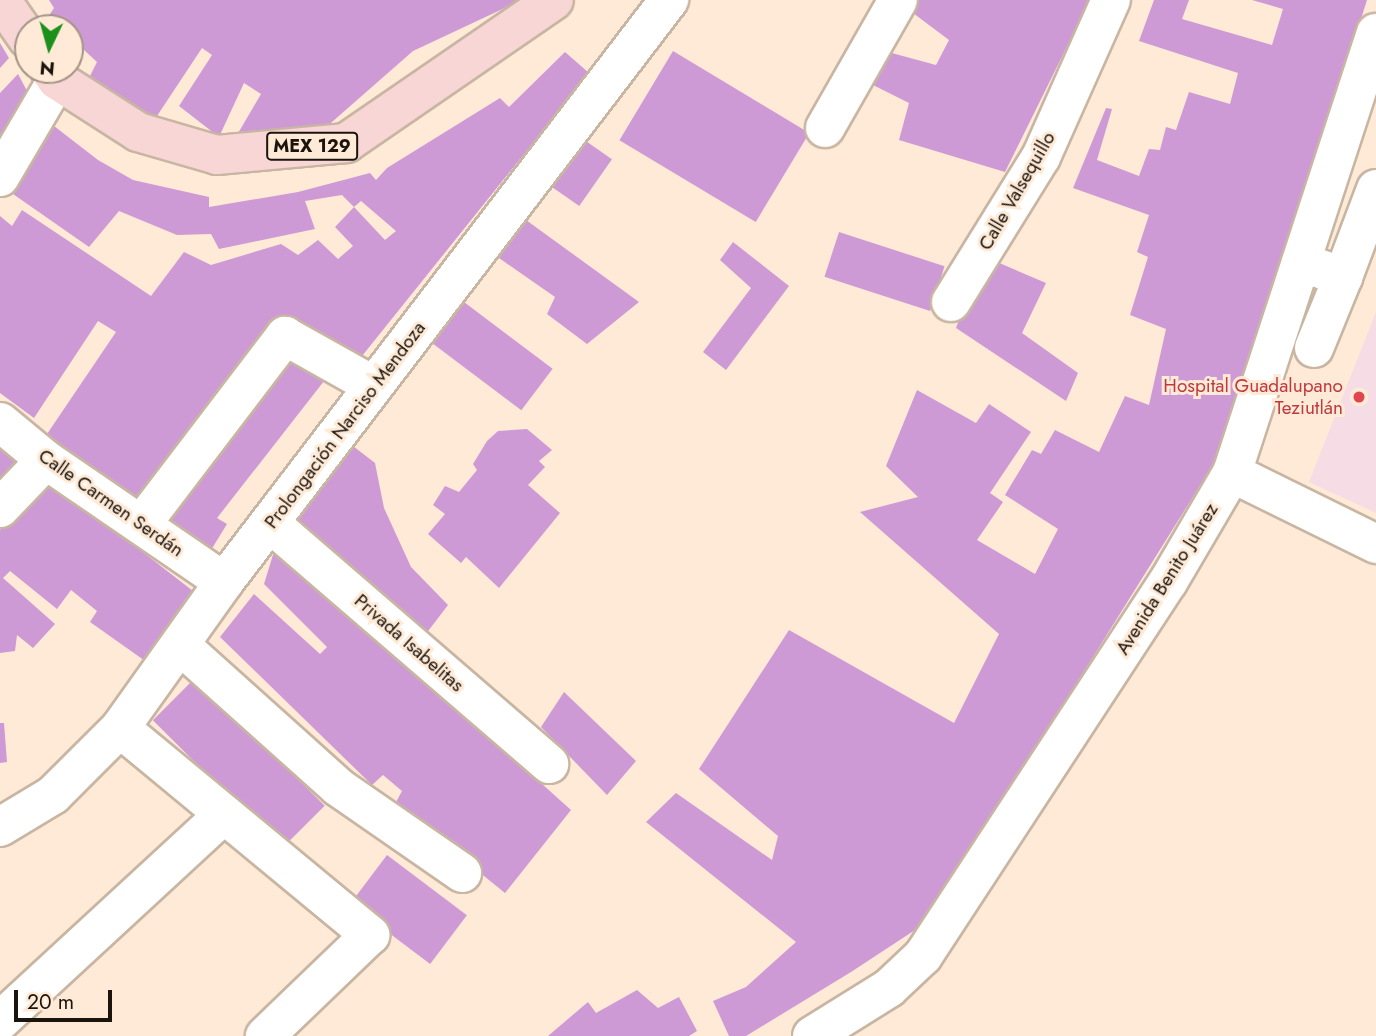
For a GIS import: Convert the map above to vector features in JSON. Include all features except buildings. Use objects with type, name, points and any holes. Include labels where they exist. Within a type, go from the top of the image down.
[{"type":"main road","points":[[1,0],[14,19]]},
{"type":"main road","name":"MEX 129","points":[[66,84],[138,132],[217,155],[346,143],[554,0]]},
{"type":"street","name":"Prolongación Narciso Mendoza","points":[[0,827],[53,795],[120,728],[224,582],[669,0]]},
{"type":"street","points":[[825,128],[898,0]]},
{"type":"street","name":"Calle Valsequillo","points":[[951,302],[1041,157],[1111,0]]},
{"type":"street","name":"Avenida Benito Juárez","points":[[812,1036],[889,988],[923,956],[1168,582],[1232,473],[1376,33]]},
{"type":"street","points":[[0,177],[48,84]]},
{"type":"street","points":[[1314,348],[1376,189]]},
{"type":"street","points":[[1301,262],[1343,277]]},
{"type":"street","points":[[141,525],[285,335],[374,386]]},
{"type":"street","name":"Calle Carmen Serdán","points":[[0,422],[46,460],[224,582]]},
{"type":"street","points":[[0,508],[46,460]]},
{"type":"street","points":[[1232,473],[1376,544]]},
{"type":"street","name":"Privada Isabelitas","points":[[270,523],[549,764]]},
{"type":"street","points":[[180,645],[338,788],[462,873]]},
{"type":"street","points":[[120,728],[370,935],[265,1036]]},
{"type":"street","points":[[0,1021],[224,814]]},
{"type":"street","points":[[860,1036],[889,988]]},
{"type":"shaded area","name":"Hospital Guadalupano Teziutlán","points":[[1376,312],[1376,513],[1309,482]]},
{"type":"place","name":"Hospital Guadalupano Teziutlán","points":[[1359,397]]}]
